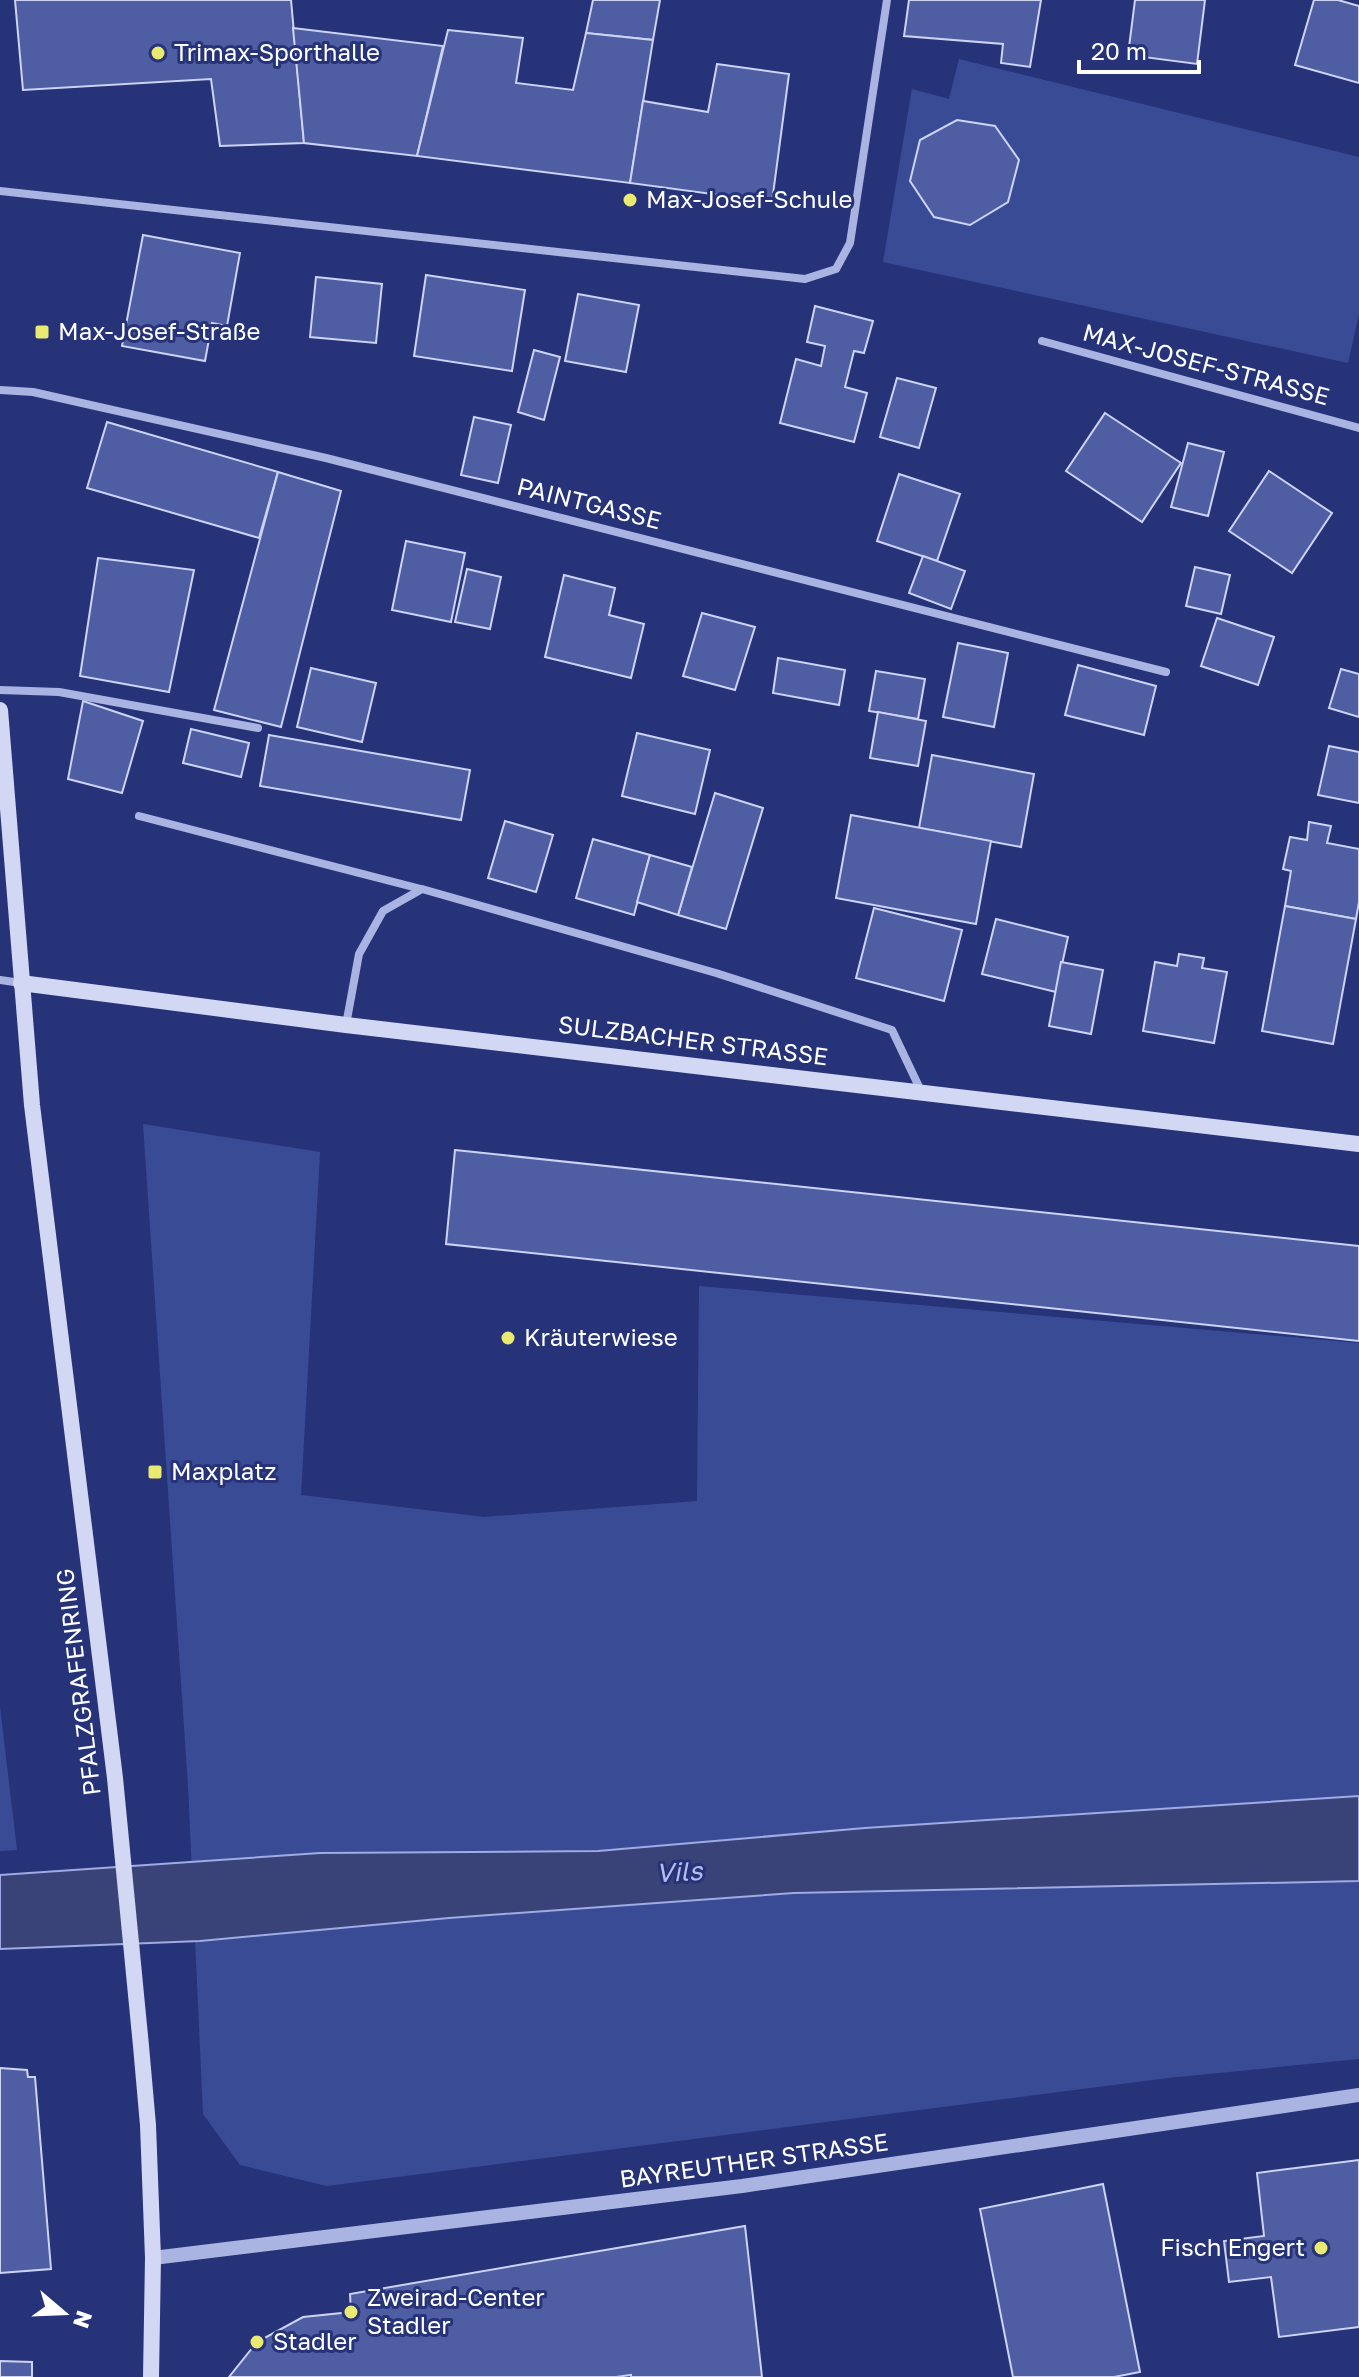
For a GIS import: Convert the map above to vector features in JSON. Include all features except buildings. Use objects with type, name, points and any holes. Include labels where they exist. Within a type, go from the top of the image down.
[{"type":"main road","name":"PFALZGRAFENRING","points":[[0,710],[32,1105],[115,1778],[141,2046],[148,2125],[153,2258],[151,2377]]},
{"type":"main road","name":"SULZBACHER STRASSE","points":[[21,983],[346,1025],[1359,1144]]},
{"type":"street","points":[[0,191],[805,279],[836,269],[850,243],[887,0]]},
{"type":"street","name":"MAX-JOSEF-STRASSE","points":[[1042,341],[1359,428]]},
{"type":"street","name":"PAINTGASSE","points":[[0,390],[33,392],[326,458],[1166,672]]},
{"type":"street","points":[[0,690],[59,692],[258,728]]},
{"type":"street","points":[[139,816],[422,889],[716,973],[892,1030],[922,1093]]},
{"type":"street","points":[[346,1025],[359,954],[383,911],[422,889]]},
{"type":"street","points":[[0,980],[21,983]]},
{"type":"street","name":"BAYREUTHER STRASSE","points":[[153,2258],[742,2186],[1359,2095]]},
{"type":"shaded area","points":[[959,59],[1359,157],[1359,314],[1348,363],[883,262],[912,89],[949,99]]},
{"type":"shaded area","points":[[143,1124],[320,1152],[301,1495],[484,1517],[697,1501],[699,1286],[1359,1343],[1359,2059],[1168,2078],[327,2186],[240,2165],[203,2114],[188,1785]]},
{"type":"shaded area","points":[[0,1707],[17,1850],[0,1851]]},
{"type":"water","name":"Vils","points":[[1359,1796],[1359,1881],[794,1893],[449,1918],[200,1941],[0,1949],[0,1875],[320,1853],[598,1851],[865,1828]]},
{"type":"place","name":"Trimax-Sporthalle","points":[[158,53]]},
{"type":"place","name":"Max-Josef-Schule","points":[[630,200]]},
{"type":"place","name":"Max-Josef-Straße","points":[[42,332]]},
{"type":"place","name":"Kräuterwiese","points":[[508,1338]]},
{"type":"place","name":"Maxplatz","points":[[155,1472]]},
{"type":"place","name":"Fisch Engert","points":[[1321,2248]]},
{"type":"place","name":"Zweirad-Center Stadler","points":[[351,2312]]},
{"type":"place","name":"Stadler","points":[[257,2342]]}]
